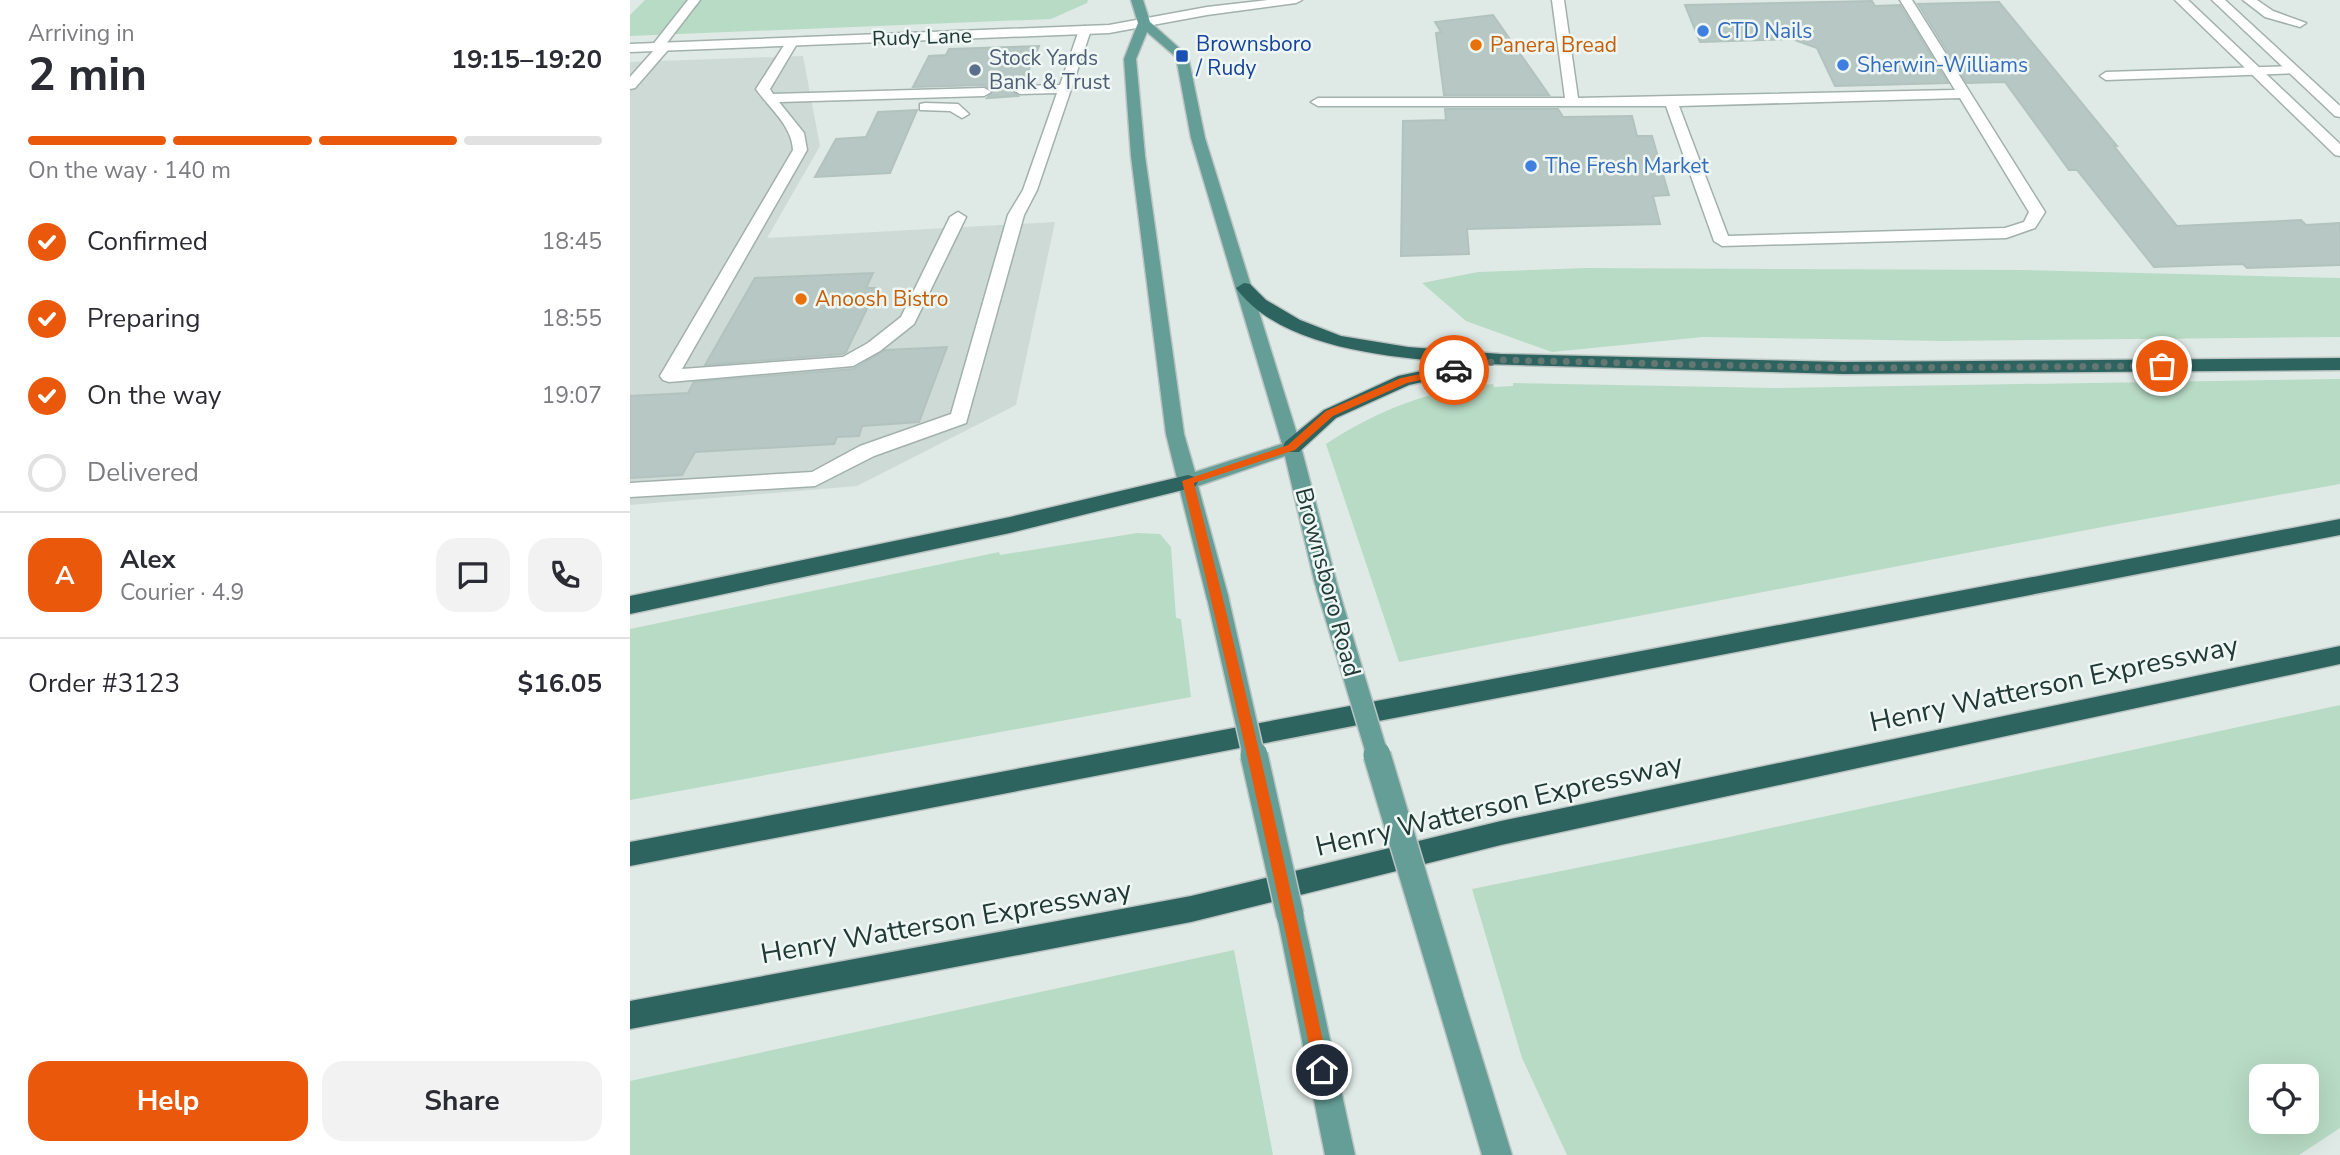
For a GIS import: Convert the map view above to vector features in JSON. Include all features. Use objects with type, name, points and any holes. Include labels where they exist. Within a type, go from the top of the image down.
[{"type":"highway","points":[[1244,288],[1260,304],[1294,324],[1338,341],[1408,353],[1501,360],[1843,368],[2340,364]]},
{"type":"highway","points":[[1292,447],[1330,414],[1404,380],[1501,360]]},
{"type":"highway","points":[[630,604],[1010,525],[1188,481]]},
{"type":"highway","points":[[630,854],[2340,527]]},
{"type":"highway","name":"Henry Watterson Expressway","points":[[630,1015],[1191,909],[1501,833],[2340,655]]},
{"type":"main road","points":[[1137,0],[1144,23],[1130,59],[1138,156],[1175,434],[1218,599],[1290,915],[1340,1155]]},
{"type":"main road","name":"Brownsboro Road","points":[[1144,23],[1182,56],[1198,138],[1292,447],[1326,584],[1497,1155]]},
{"type":"main road","points":[[1188,481],[1292,447]]},
{"type":"street","points":[[630,85],[694,0]]},
{"type":"street","name":"Rudy Lane","points":[[630,48],[1109,29],[1226,8],[1296,0]]},
{"type":"street","points":[[1558,0],[1572,101]]},
{"type":"street","points":[[1671,102],[1722,241],[2006,233],[2030,225],[2037,212],[1906,0]]},
{"type":"street","points":[[2181,0],[2340,152]]},
{"type":"street","points":[[2218,0],[2340,113]]},
{"type":"street","points":[[2249,0],[2269,14],[2300,23]]},
{"type":"street","points":[[630,490],[815,479],[867,451],[959,418],[1016,215],[1030,190],[1085,30]]},
{"type":"street","points":[[792,41],[763,89],[767,98],[795,113],[953,107],[962,114]]},
{"type":"street","points":[[2106,76],[2294,70]]},
{"type":"street","points":[[1023,84],[1068,83]]},
{"type":"street","points":[[767,98],[890,95],[987,85]]},
{"type":"street","points":[[1318,102],[1671,102],[1964,94]]},
{"type":"street","points":[[795,113],[801,140],[800,150],[669,376],[847,362],[874,347],[908,320],[958,217]]},
{"type":"shaded area","points":[[803,56],[820,146],[767,238],[1055,222],[1016,405],[857,486],[630,505],[630,62]]},
{"type":"green space","points":[[645,0],[1088,0],[1087,3],[1051,19],[630,36],[630,15]]},
{"type":"green space","points":[[1586,268],[2023,270],[2340,278],[2340,337],[1944,341],[1703,337],[1552,352],[1466,321],[1422,283],[1478,272]]},
{"type":"green space","points":[[2340,379],[2340,484],[1399,662],[1326,444],[1365,421],[1406,403],[1448,391],[1493,384],[1494,387],[1513,386],[1513,383],[1775,388]]},
{"type":"green space","points":[[1137,533],[1160,534],[1171,547],[1176,618],[1181,619],[1191,697],[630,800],[630,629],[999,552],[1000,555]]},
{"type":"green space","points":[[2340,705],[2340,1128],[2299,1155],[1567,1155],[1522,1058],[1472,889],[1725,838]]},
{"type":"green space","points":[[1234,950],[1273,1155],[630,1155],[630,1081]]},
{"type":"building","points":[[1872,1],[1875,6],[1900,5],[1948,83],[1835,86],[1817,48],[1792,39],[1700,42],[1685,5]]},
{"type":"building","points":[[1999,2],[2117,146],[2114,146],[2177,226],[2301,220],[2306,225],[2340,223],[2340,265],[2154,267],[2077,170],[2069,170],[2005,82],[1967,83],[1918,4]]},
{"type":"building","points":[[1493,15],[1549,95],[1444,95],[1436,33],[1441,32],[1435,22]]},
{"type":"building","name":"Stock Yards Bank & Trust","points":[[1039,46],[1023,83],[1011,89],[1018,96],[987,98],[993,91],[984,85],[913,87],[929,56],[946,55],[949,49]]},
{"type":"building","name":"The Fresh Market","points":[[1445,109],[1558,109],[1563,117],[1632,116],[1637,136],[1652,136],[1669,195],[1653,196],[1660,224],[1467,229],[1469,254],[1401,256],[1403,121],[1446,120]]},
{"type":"building","points":[[917,110],[890,173],[815,177],[836,139],[866,137],[878,112]]},
{"type":"building","points":[[873,273],[866,288],[877,288],[846,352],[705,365],[755,278]]},
{"type":"building","points":[[947,347],[919,422],[862,426],[859,436],[837,437],[834,444],[695,452],[682,475],[630,478],[630,396],[688,393],[694,382],[853,369],[885,350]]},
{"type":"way so far","points":[[1454,370],[1501,360],[1843,368],[2162,366]]},
{"type":"place","name":"CTD Nails","points":[[1703,31]]},
{"type":"place","name":"Panera Bread","points":[[1476,45]]},
{"type":"place","name":"Brownsboro / Rudy","points":[[1182,56]]},
{"type":"place","name":"Sherwin-Williams","points":[[1843,65]]},
{"type":"place","name":"Stock Yards Bank & Trust","points":[[975,70]]},
{"type":"place","name":"The Fresh Market","points":[[1531,166]]},
{"type":"place","name":"Anoosh Bistro","points":[[801,299]]},
{"type":"route","points":[[1322,1070],[1284,889],[1218,599],[1188,481],[1292,447],[1330,414],[1404,380],[1454,370]]}]
